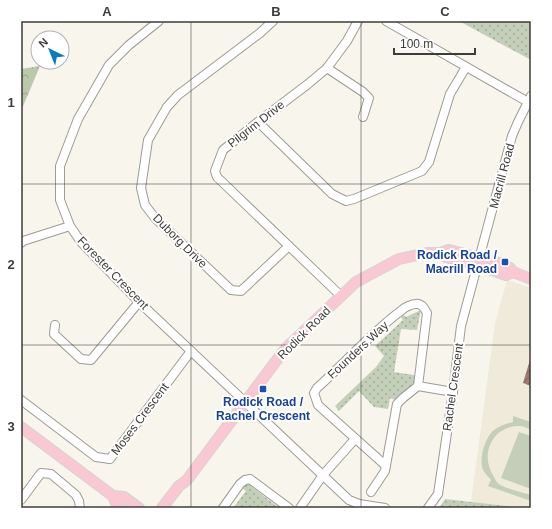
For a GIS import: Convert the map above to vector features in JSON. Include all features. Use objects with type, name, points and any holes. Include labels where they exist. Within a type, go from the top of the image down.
[{"type":"main road","name":"Rodick Road","points":[[162,508],[179,486],[187,480],[285,349],[356,282],[399,259],[427,253],[440,253],[446,257],[479,262],[506,275],[512,272],[531,279]]},
{"type":"main road","points":[[21,427],[113,496],[117,505],[121,508]]},
{"type":"main road","name":"Rodick Road","points":[[170,508],[184,490],[187,480]]},
{"type":"main road","points":[[113,496],[124,497],[139,508]]},
{"type":"street","name":"Forester Crescent","points":[[159,21],[129,45],[109,65],[78,119],[60,166],[60,200],[70,226],[81,242],[139,302],[245,402]]},
{"type":"street","name":"Duborg Drive","points":[[273,21],[178,95],[167,107],[148,140],[141,188],[145,205],[155,218],[231,290],[241,291],[289,246]]},
{"type":"street","name":"Pilgrim Drive","points":[[341,296],[217,177],[215,171],[223,150],[327,68],[347,41],[358,21]]},
{"type":"street","points":[[386,21],[466,67],[530,99]]},
{"type":"street","points":[[258,122],[332,194],[346,201],[354,199],[422,171],[429,162],[450,94],[466,67]]},
{"type":"street","points":[[327,68],[363,92],[369,98],[363,117]]},
{"type":"street","name":"Macrill Road","points":[[479,262],[512,136],[530,99]]},
{"type":"street","points":[[21,243],[70,226]]},
{"type":"street","name":"Rachel Crescent","points":[[428,508],[438,494],[462,326],[479,262]]},
{"type":"street","points":[[55,325],[54,334],[81,359],[91,360],[139,302]]},
{"type":"street","name":"Founders Way","points":[[385,465],[318,405],[314,393],[317,388],[403,308],[416,304],[425,309],[427,313],[418,386]]},
{"type":"street","name":"Moses Crescent","points":[[21,400],[96,457],[110,459],[191,350]]},
{"type":"street","points":[[371,492],[385,471],[397,404],[418,386],[453,392]]},
{"type":"street","points":[[245,402],[350,500],[358,506],[385,508]]},
{"type":"street","points":[[300,508],[323,475],[355,439]]},
{"type":"street","points":[[21,500],[41,474],[51,474],[76,494],[80,508]]},
{"type":"street","points":[[223,508],[240,484],[245,480],[250,479],[289,508]]},
{"type":"shaded area","points":[[507,280],[531,288],[531,508],[471,502],[495,323]]},
{"type":"green space","points":[[459,21],[530,21],[531,60]]},
{"type":"green space","points":[[30,68],[30,70],[38,70],[21,111],[21,69]]},
{"type":"green space","points":[[421,310],[417,330],[401,329],[394,372],[414,375],[416,377],[414,384],[395,400],[390,398],[388,409],[374,407],[359,391],[339,411],[335,406],[376,367],[384,356],[375,346],[403,320],[401,317],[404,315],[406,317]]},
{"type":"green space","points":[[513,416],[531,422],[531,430],[519,426],[510,427],[502,431],[495,436],[491,443],[488,451],[488,460],[495,480],[498,483],[509,489],[531,495],[531,501],[488,486],[491,480],[483,470],[482,466],[484,446],[488,437],[498,427],[513,422]]},
{"type":"green space","points":[[519,432],[531,436],[531,489],[501,478]]},
{"type":"green space","points":[[249,483],[255,484],[252,487],[279,508],[233,508],[246,491],[242,488]]},
{"type":"green space","points":[[445,499],[525,508],[439,508]]},
{"type":"building","points":[[531,360],[531,386],[523,383]]},
{"type":"place","name":"Rodick Road / Macrill Road","points":[[505,262]]},
{"type":"place","name":"Rodick Road / Rachel Crescent","points":[[263,389]]}]
